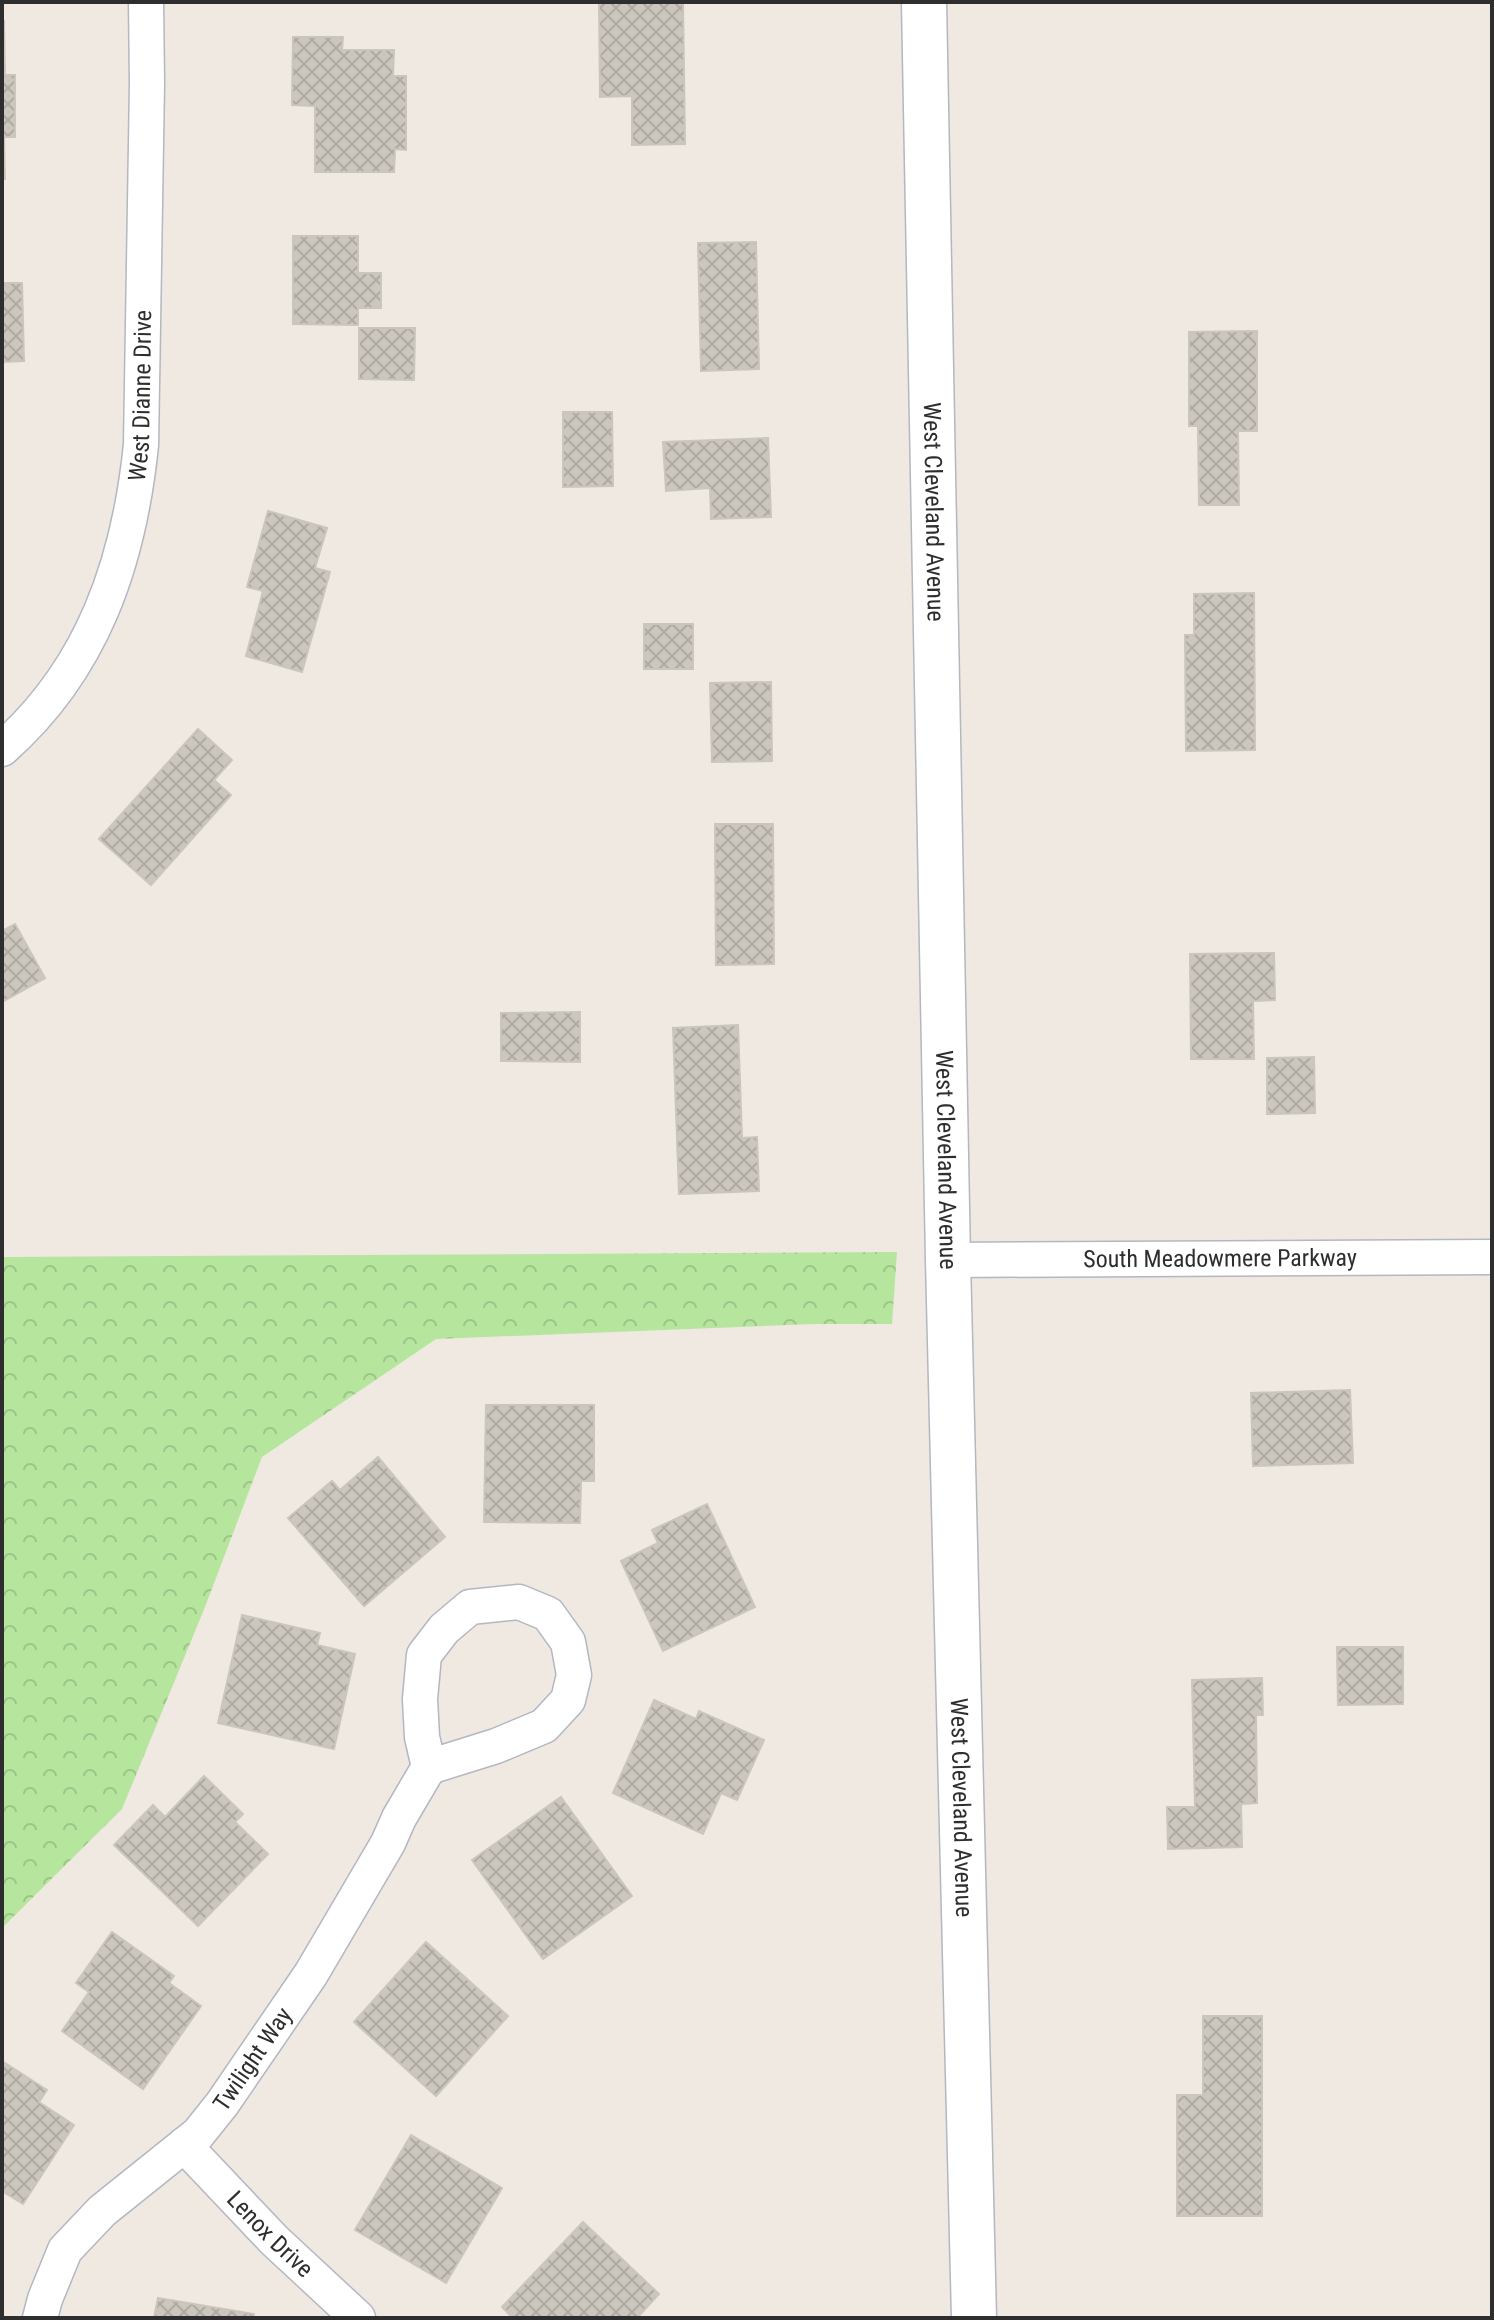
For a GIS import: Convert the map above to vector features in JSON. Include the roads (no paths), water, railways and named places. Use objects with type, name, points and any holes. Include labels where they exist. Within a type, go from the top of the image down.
[{"type":"main road","name":"West Cleveland Avenue","points":[[924,2],[948,1260],[974,2318]]},
{"type":"street","name":"West Dianne Drive","points":[[2,749],[23,731],[60,685],[85,645],[103,609],[120,563],[137,485],[141,445],[146,2]]},
{"type":"street","name":"South Meadowmere Parkway","points":[[948,1260],[1492,1257]]},
{"type":"street","points":[[519,1602],[548,1614],[568,1642],[574,1675],[568,1700],[544,1726],[496,1746],[429,1767],[422,1737],[420,1699],[424,1655],[444,1629],[470,1607],[519,1602]]},
{"type":"street","name":"Twilight Way","points":[[40,2318],[65,2250],[102,2211],[198,2134],[222,2104],[311,1974],[429,1767]]},
{"type":"street","name":"Lenox Drive","points":[[184,2145],[274,2240],[358,2318]]}]
